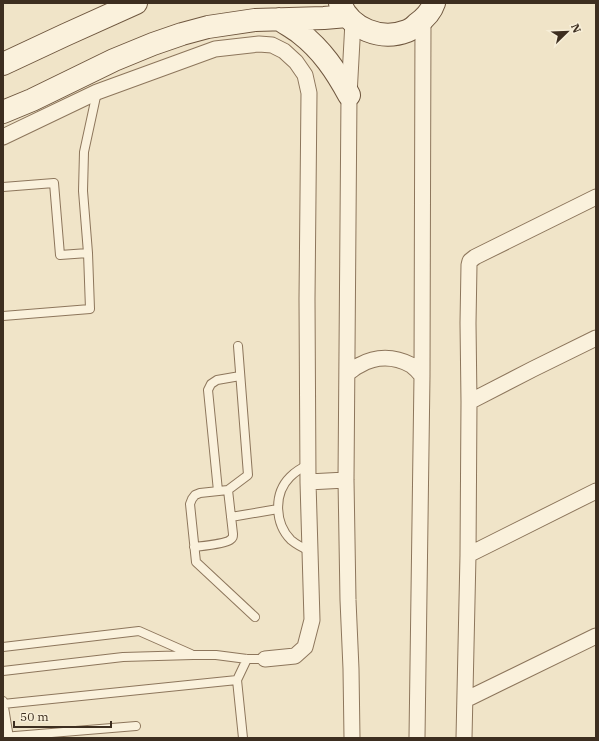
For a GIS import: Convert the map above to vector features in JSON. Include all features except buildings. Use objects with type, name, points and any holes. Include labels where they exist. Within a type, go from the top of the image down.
[{"type":"street","points":[[3,64],[136,3]]},
{"type":"street","points":[[3,112],[32,100],[114,60],[153,44],[208,27],[255,20],[324,18],[347,14],[370,32],[389,35],[408,31],[429,11]]},
{"type":"street","points":[[417,738],[429,11]]},
{"type":"street","points":[[347,14],[349,94],[346,480],[352,738]]},
{"type":"street","points":[[279,19],[301,34],[320,52],[336,72],[349,94]]},
{"type":"street","points":[[3,137],[97,92],[215,49],[259,44],[272,45],[284,51],[296,62],[305,75],[309,93],[307,299],[308,482],[312,620],[305,647],[295,656],[265,659]]},
{"type":"street","points":[[464,738],[468,555],[469,265],[470,261],[475,257],[596,197]]},
{"type":"street","points":[[469,402],[596,338]]},
{"type":"street","points":[[347,374],[358,365],[371,360],[385,358],[399,360],[412,366],[422,376]]},
{"type":"street","points":[[308,482],[346,480]]},
{"type":"street","points":[[468,555],[596,491]]},
{"type":"street","points":[[465,700],[596,636]]},
{"type":"lane","points":[[3,316],[90,309],[88,253],[83,191],[84,152],[97,92]]},
{"type":"lane","points":[[3,187],[54,183],[60,255],[88,253]]},
{"type":"lane","points":[[238,346],[248,475],[228,490],[200,493],[195,495],[190,504],[196,562],[255,617]]},
{"type":"lane","points":[[218,491],[208,390],[211,384],[217,380],[240,376]]},
{"type":"lane","points":[[308,465],[298,470],[289,478],[281,492],[278,509],[284,531],[291,540],[310,551]]},
{"type":"lane","points":[[194,547],[231,540],[233,534],[228,490]]},
{"type":"lane","points":[[231,517],[278,509]]},
{"type":"lane","points":[[3,647],[139,631],[193,655]]},
{"type":"lane","points":[[3,671],[123,657],[216,655],[246,659],[265,659]]},
{"type":"lane","points":[[243,738],[237,680],[246,659]]},
{"type":"lane","points":[[136,726],[7,737],[3,703],[237,680]]}]
